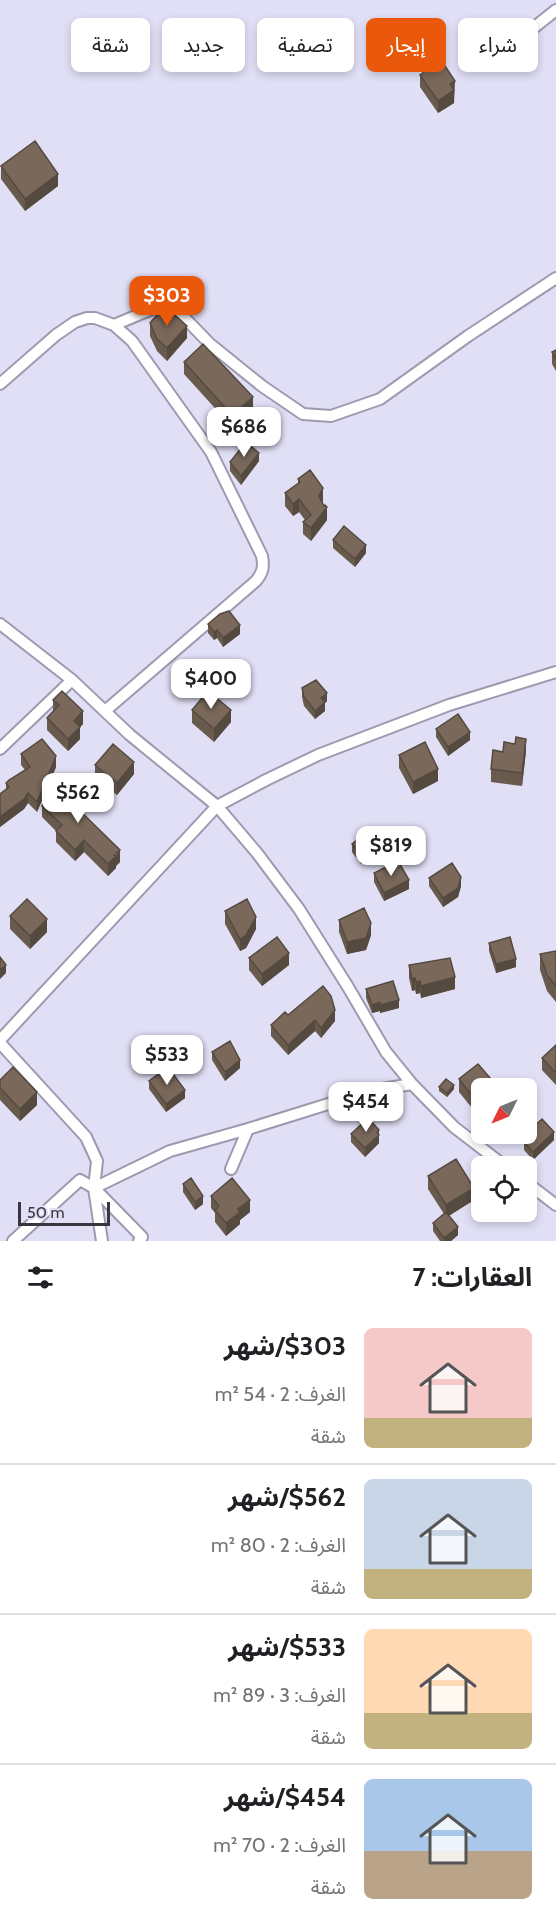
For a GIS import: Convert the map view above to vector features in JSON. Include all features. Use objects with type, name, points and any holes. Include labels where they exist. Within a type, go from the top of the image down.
[{"type":"street","points":[[538,24],[556,10]]},
{"type":"street","points":[[114,325],[164,304],[179,312],[210,344],[262,386],[303,414],[331,416],[381,399],[468,336],[556,278]]},
{"type":"street","points":[[0,384],[56,335],[75,322],[95,318],[114,325],[132,341],[211,452],[258,546],[264,565],[256,581],[105,711]]},
{"type":"street","points":[[0,624],[72,680],[167,767],[217,806],[257,853],[299,909],[386,1052],[412,1084],[454,1127],[492,1156]]},
{"type":"street","points":[[102,1241],[94,1188],[97,1161],[86,1137],[0,1042],[217,806],[318,755],[449,705],[556,672]]},
{"type":"street","points":[[0,749],[72,680]]},
{"type":"street","points":[[94,1188],[170,1151],[370,1091],[412,1084]]},
{"type":"street","points":[[231,1168],[248,1128]]},
{"type":"street","points":[[13,1241],[80,1180],[94,1188],[142,1237],[138,1241]]},
{"type":"street","points":[[537,1190],[556,1205]]},
{"type":"building","points":[[446,68],[455,81],[450,84],[454,90],[438,101],[420,75],[424,72],[446,72]]},
{"type":"building","points":[[35,141],[58,174],[25,199],[1,166]]},
{"type":"building","points":[[165,306],[187,326],[167,348],[157,339],[150,323]]},
{"type":"building","points":[[203,344],[253,397],[232,415],[184,362]]},
{"type":"building","points":[[246,442],[259,453],[241,476],[230,462]]},
{"type":"building","points":[[310,470],[323,488],[319,496],[324,506],[327,507],[311,528],[303,522],[311,515],[299,499],[293,504],[285,493],[300,482],[298,479]]},
{"type":"building","points":[[344,526],[366,545],[355,559],[333,540]]},
{"type":"building","points":[[229,611],[240,625],[223,638],[208,624],[220,614]]},
{"type":"building","points":[[316,680],[327,693],[321,698],[325,702],[315,711],[304,697],[302,688]]},
{"type":"building","points":[[62,691],[83,711],[74,721],[80,727],[68,739],[47,718],[59,705],[53,700]]},
{"type":"building","points":[[208,691],[231,710],[214,729],[192,710]]},
{"type":"building","points":[[458,714],[470,732],[448,747],[436,729]]},
{"type":"building","points":[[516,737],[526,739],[522,773],[491,769],[493,750],[503,752],[504,742],[515,744]]},
{"type":"building","points":[[42,739],[56,756],[37,802],[28,793],[24,799],[0,817],[0,794],[9,787],[6,783],[30,767],[21,754]]},
{"type":"building","points":[[425,742],[438,769],[413,782],[399,755]]},
{"type":"building","points":[[113,744],[134,762],[117,783],[95,765]]},
{"type":"building","points":[[61,786],[67,791],[70,787],[82,799],[75,806],[120,850],[108,864],[84,840],[75,850],[56,831],[62,825],[42,806]]},
{"type":"building","points":[[371,828],[381,840],[361,855],[352,844]]},
{"type":"building","points":[[398,861],[409,880],[384,893],[374,873]]},
{"type":"building","points":[[452,863],[461,877],[458,888],[443,898],[429,878]]},
{"type":"building","points":[[27,899],[47,919],[30,936],[10,916]]},
{"type":"building","points":[[247,899],[256,917],[246,935],[240,939],[225,911]]},
{"type":"building","points":[[364,908],[371,923],[366,938],[347,942],[339,920]]},
{"type":"building","points":[[277,937],[289,953],[262,974],[249,958]]},
{"type":"building","points":[[510,937],[516,959],[496,964],[489,943]]},
{"type":"building","points":[[556,951],[556,986],[547,975],[540,954]]},
{"type":"building","points":[[0,957],[6,965],[0,970]]},
{"type":"building","points":[[450,958],[455,977],[421,986],[420,981],[416,982],[415,978],[412,979],[409,965]]},
{"type":"building","points":[[393,981],[399,1000],[372,1005],[366,989]]},
{"type":"building","points":[[323,986],[331,996],[335,1010],[321,1028],[315,1020],[288,1045],[271,1025],[285,1012],[288,1015]]},
{"type":"building","points":[[230,1041],[240,1060],[225,1072],[212,1052]]},
{"type":"building","points":[[556,1045],[556,1073],[542,1058]]},
{"type":"building","points":[[478,1064],[490,1078],[471,1078],[471,1095],[459,1079]]},
{"type":"building","points":[[13,1067],[37,1092],[20,1109],[0,1088],[0,1080]]},
{"type":"building","points":[[168,1067],[185,1090],[166,1104],[149,1081]]},
{"type":"building","points":[[446,1079],[454,1085],[447,1093],[439,1087]]},
{"type":"building","points":[[368,1118],[379,1130],[377,1132],[379,1135],[365,1148],[351,1134]]},
{"type":"building","points":[[542,1119],[554,1132],[533,1152],[526,1144],[537,1144],[537,1124]]},
{"type":"building","points":[[456,1159],[471,1183],[471,1190],[446,1205],[428,1176]]},
{"type":"building","points":[[191,1178],[203,1196],[195,1202],[183,1184]]},
{"type":"building","points":[[232,1178],[250,1200],[238,1209],[240,1212],[226,1223],[215,1210],[219,1206],[211,1196]]},
{"type":"building","points":[[446,1212],[458,1227],[444,1238],[433,1223]]}]
